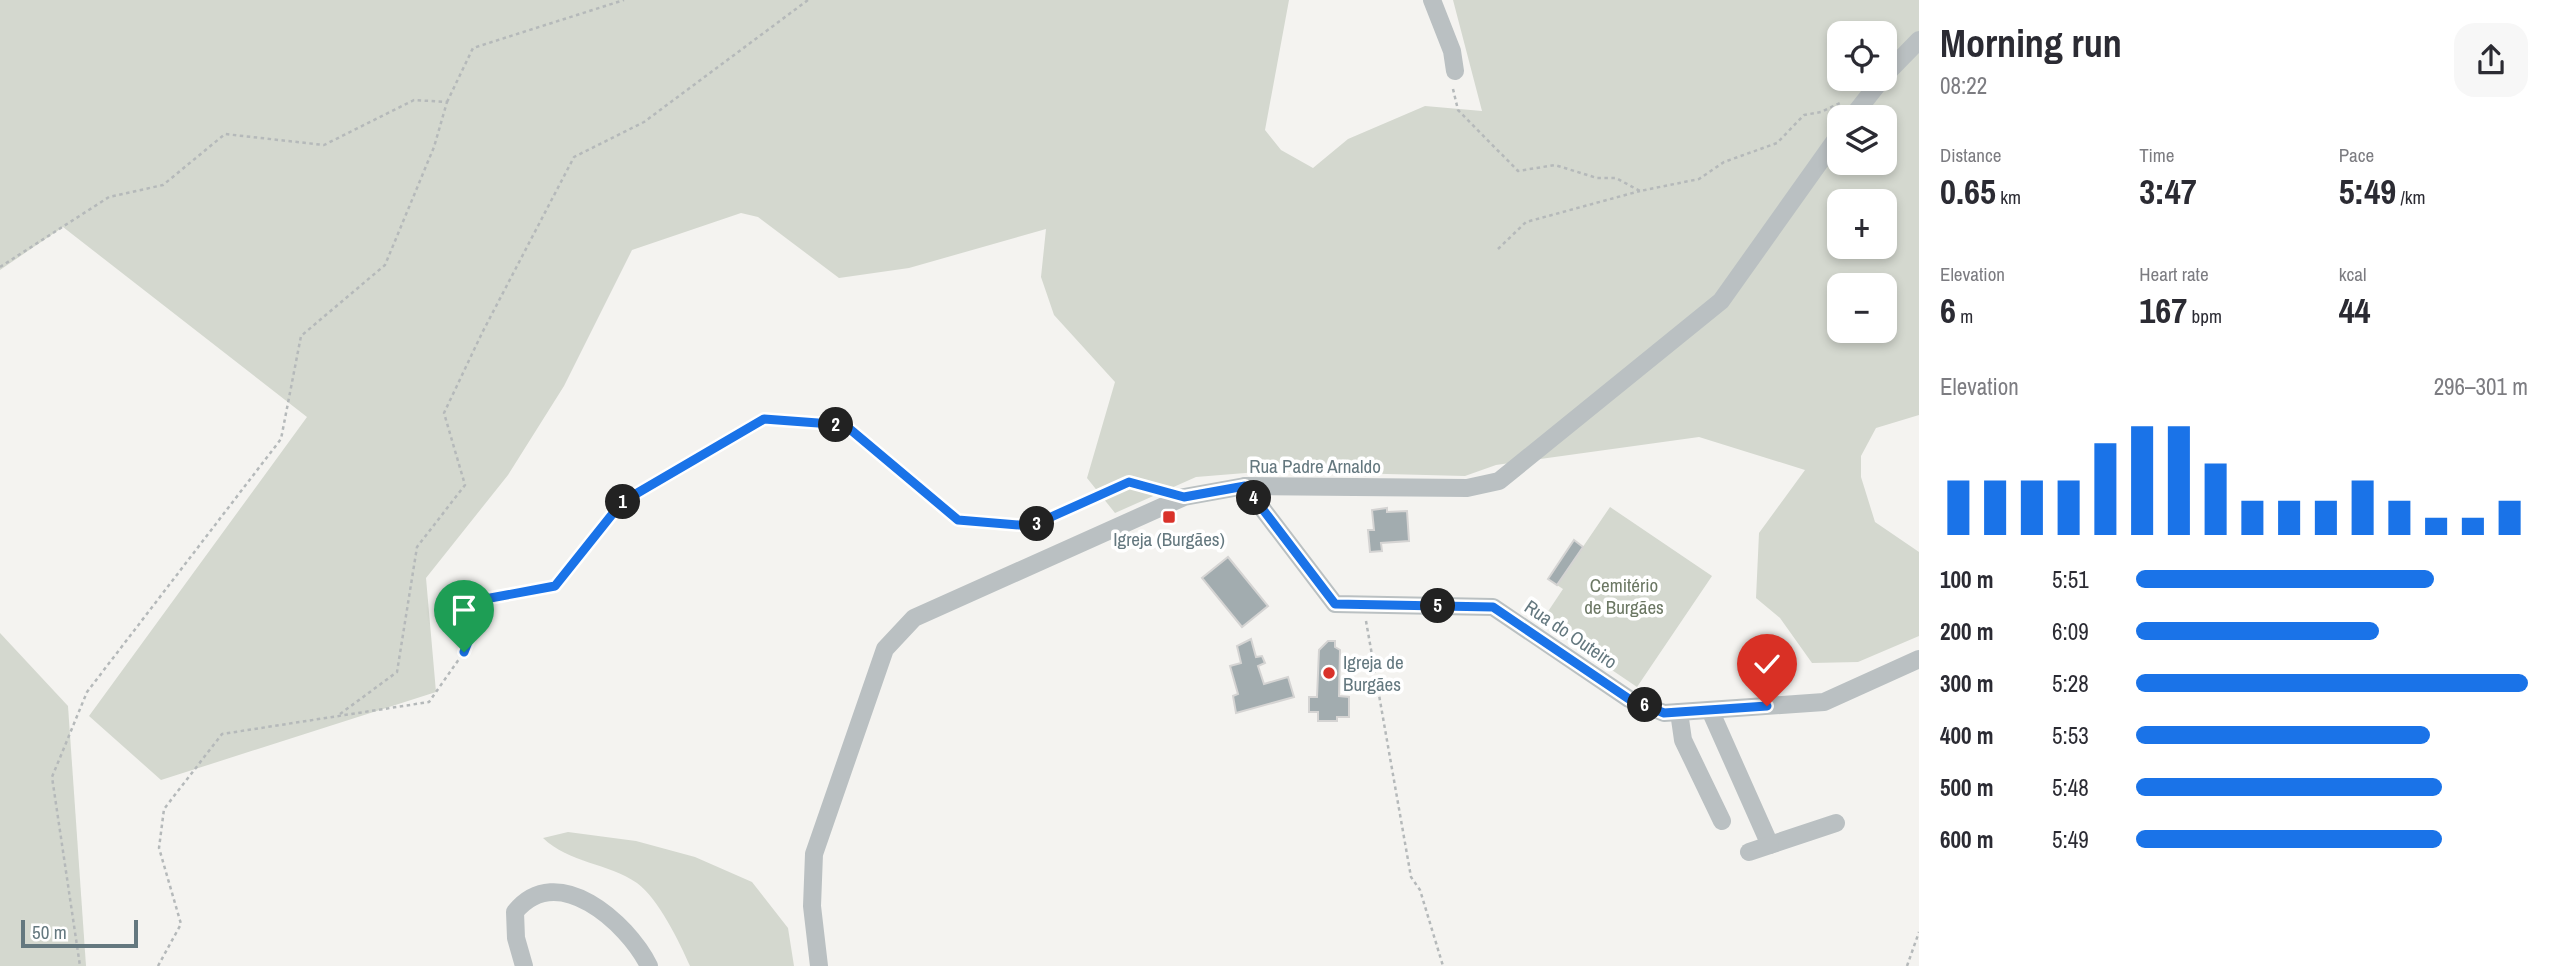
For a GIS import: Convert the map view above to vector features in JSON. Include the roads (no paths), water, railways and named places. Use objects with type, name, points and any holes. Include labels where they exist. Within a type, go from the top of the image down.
[{"type":"street","points":[[1432,0],[1452,51],[1455,71]]},
{"type":"street","points":[[1897,63],[1919,40]]},
{"type":"street","points":[[1861,105],[1872,91]]},
{"type":"street","name":"Rua Padre Arnaldo","points":[[819,966],[812,906],[814,854],[886,649],[914,618],[1184,497],[1245,486],[1467,488],[1499,481],[1721,300],[1827,152]]},
{"type":"street","name":"Rua do Outeiro","points":[[1245,486],[1335,604],[1493,607],[1629,699],[1664,713],[1824,702],[1919,659]]},
{"type":"street","points":[[1710,710],[1770,845]]},
{"type":"street","points":[[1679,712],[1683,740],[1722,821]]},
{"type":"street","points":[[1749,852],[1836,824]]},
{"type":"street","points":[[524,966],[516,938],[515,912],[527,897],[549,890],[575,897],[614,920],[638,945],[649,966]]},
{"type":"place","name":"Igreja (Burgães)","points":[[1169,517]]},
{"type":"place","name":"Igreja de Burgães","points":[[1329,673]]},
{"type":"park label","name":"Cemitério de Burgães","points":[[1624,596]]}]
